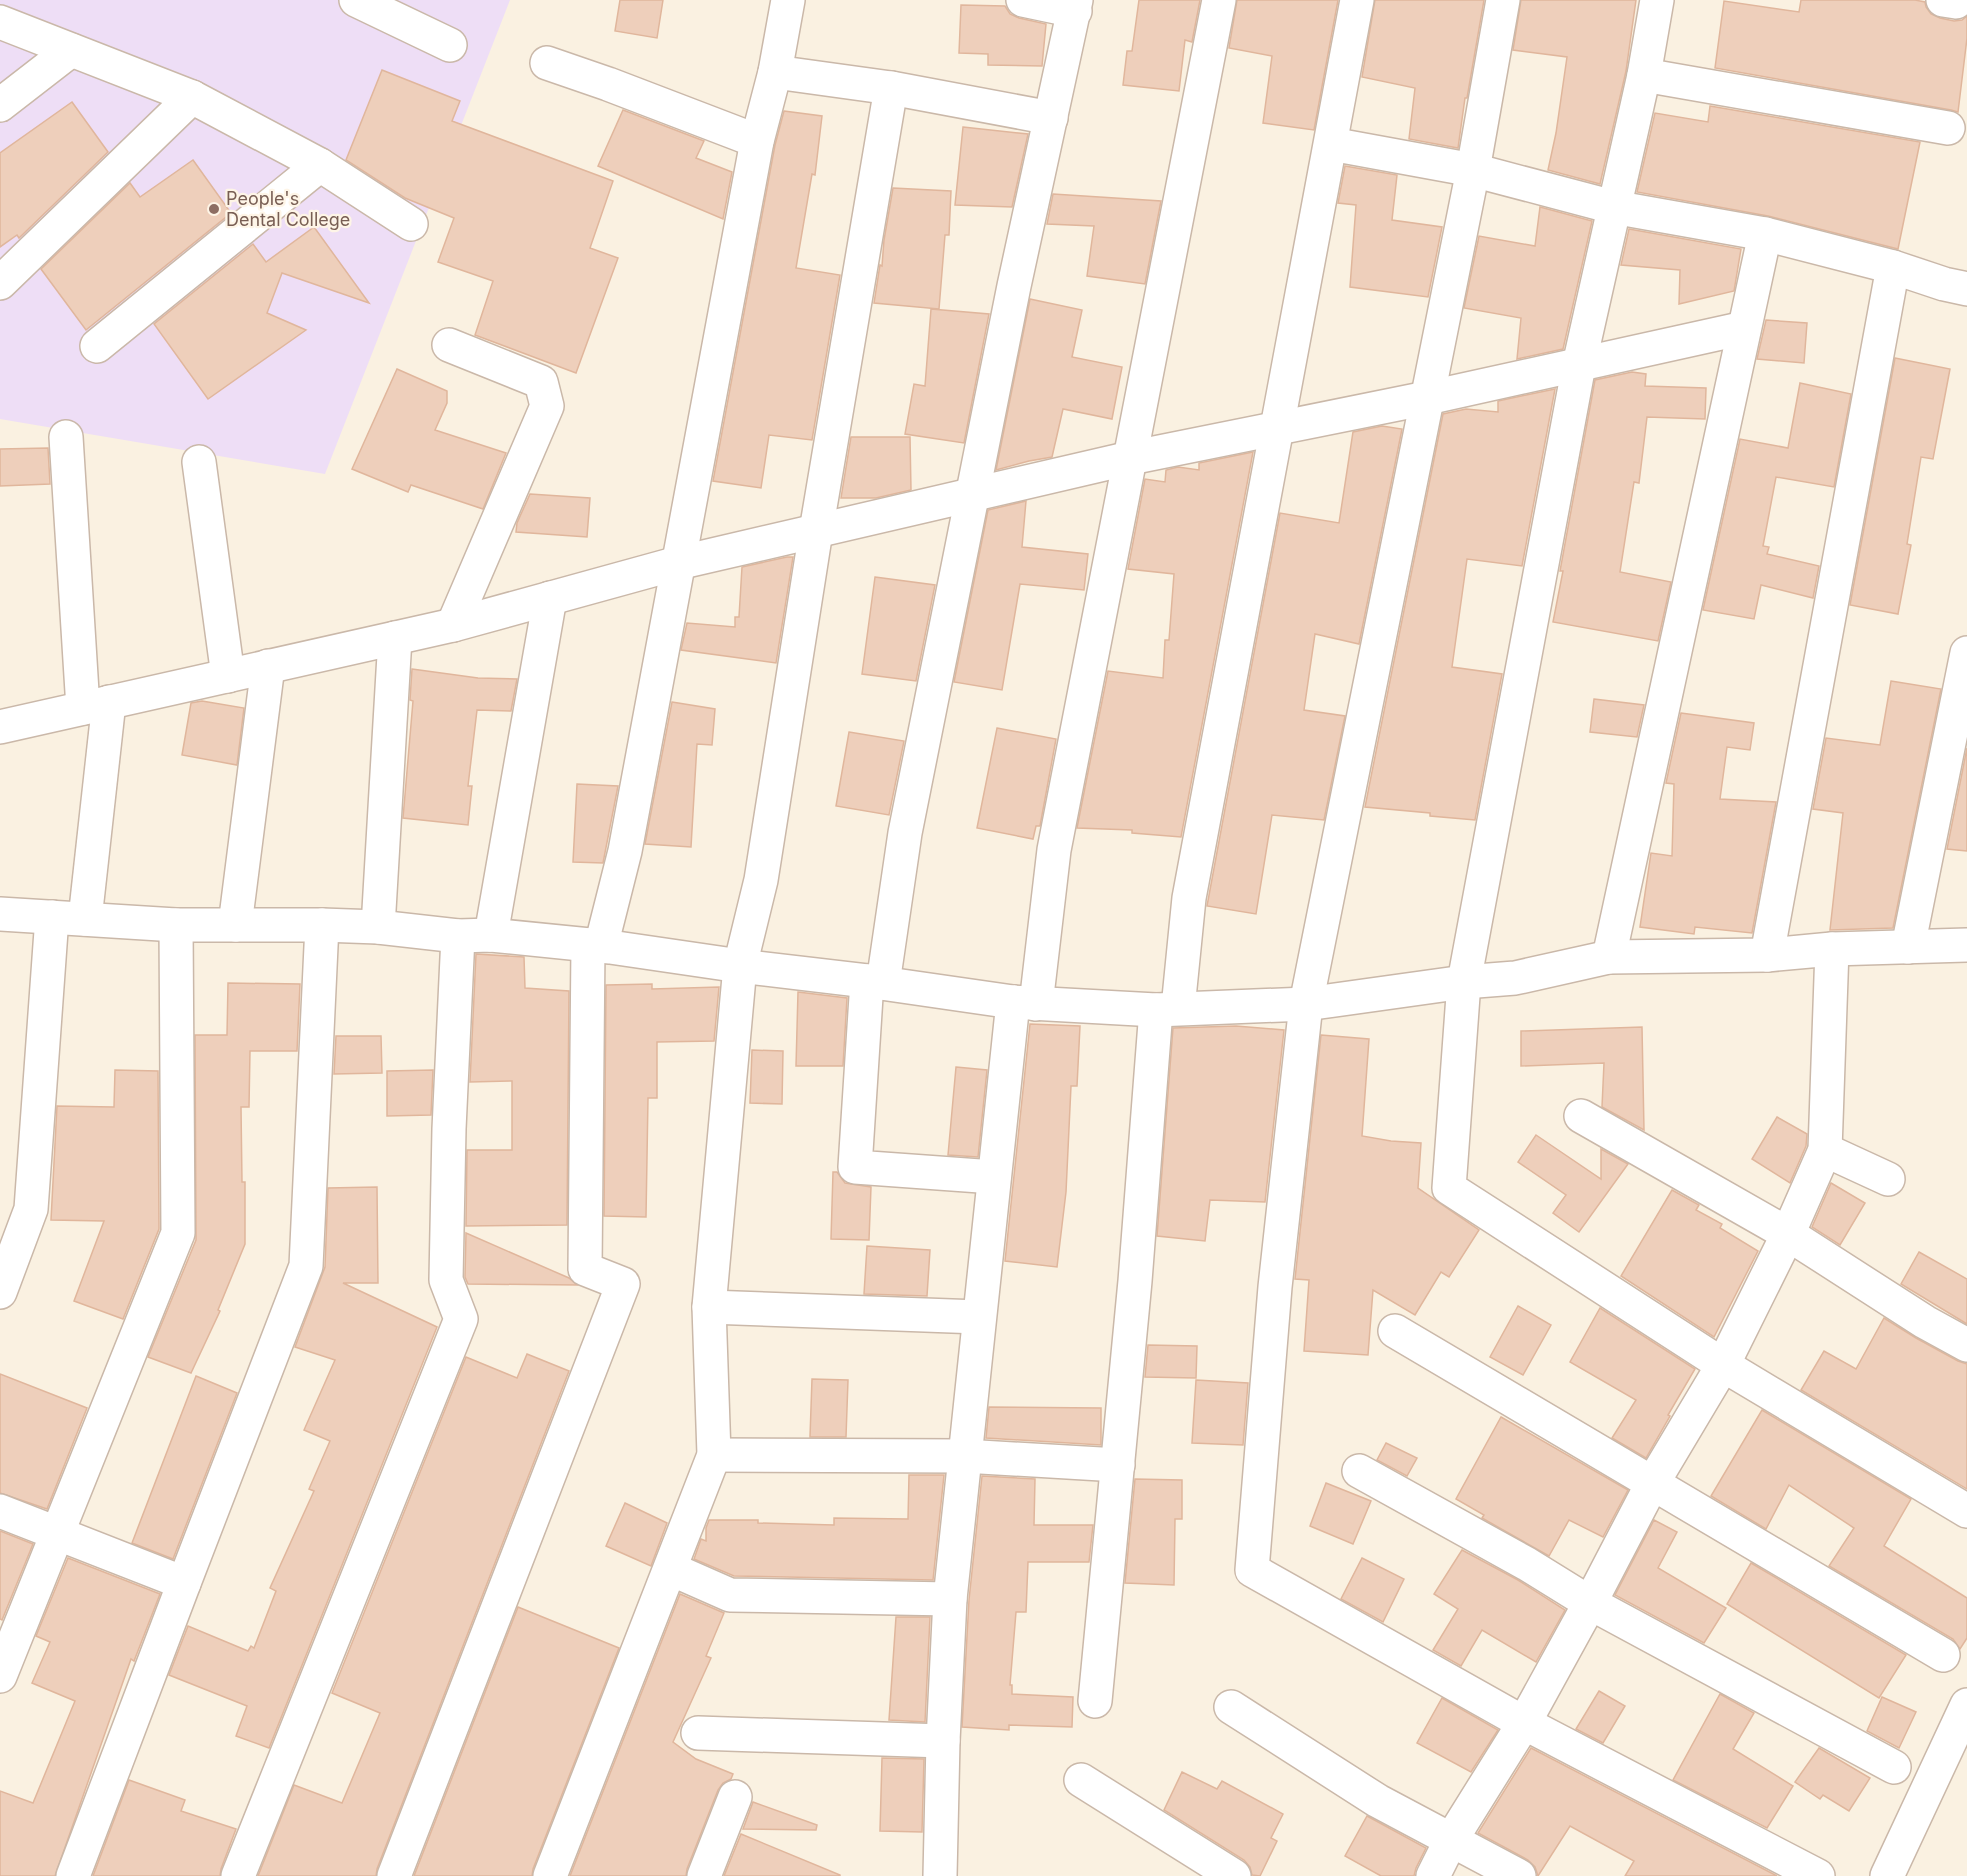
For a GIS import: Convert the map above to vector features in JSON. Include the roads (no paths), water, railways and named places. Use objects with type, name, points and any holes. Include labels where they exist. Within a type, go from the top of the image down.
[{"type":"street","points":[[356,0],[395,9],[450,45]]},
{"type":"street","points":[[394,1876],[623,1284],[585,1269],[594,945],[625,851],[757,141],[775,72],[788,0]]},
{"type":"street","points":[[994,1177],[855,1167],[875,982],[1014,286],[1076,5],[1023,0]]},
{"type":"street","points":[[940,1876],[943,1741],[950,1599],[994,1177],[1054,850],[1219,0]]},
{"type":"street","points":[[1095,1701],[1136,1269],[1167,1009],[1357,0]]},
{"type":"street","points":[[1503,0],[1473,170],[1306,1004],[1275,1287],[1252,1570],[1524,1723],[1818,1876]]},
{"type":"street","points":[[1657,0],[1644,75],[1579,365],[1464,982],[1449,1188],[1723,1365],[1967,1511]]},
{"type":"street","points":[[0,22],[192,97],[320,165],[411,224]]},
{"type":"street","points":[[0,105],[71,50]]},
{"type":"street","points":[[547,63],[757,141]]},
{"type":"street","points":[[775,72],[891,88],[1051,118]]},
{"type":"street","points":[[1644,75],[1948,128]]},
{"type":"street","points":[[550,1876],[714,1455],[709,1307],[740,966],[761,880],[816,531],[891,88]]},
{"type":"street","points":[[0,283],[192,97]]},
{"type":"street","points":[[1331,144],[1473,170],[1613,207],[1765,234],[1893,267],[1959,291]]},
{"type":"street","points":[[96,346],[320,165]]},
{"type":"street","points":[[1609,957],[1765,234]]},
{"type":"street","points":[[1767,955],[1893,267]]},
{"type":"street","points":[[0,727],[453,625],[678,563],[1130,458],[1427,398],[1744,328]]},
{"type":"street","points":[[449,345],[541,382],[547,406],[453,625]]},
{"type":"street","points":[[66,437],[96,705],[85,919]]},
{"type":"street","points":[[199,462],[228,676]]},
{"type":"street","points":[[491,935],[550,598]]},
{"type":"street","points":[[378,927],[395,638]]},
{"type":"street","points":[[1908,947],[1967,653]]},
{"type":"street","points":[[235,925],[268,666]]},
{"type":"street","points":[[0,914],[176,925],[322,925],[378,927],[458,936],[491,935],[594,945],[1025,1003],[1167,1009],[1306,1004],[1464,982],[1515,978],[1609,957],[1767,955],[1832,949],[1967,945]]},
{"type":"street","points":[[0,1292],[31,1209],[52,917]]},
{"type":"street","points":[[0,1676],[178,1233],[176,925]]},
{"type":"street","points":[[73,1876],[306,1266],[322,925]]},
{"type":"street","points":[[238,1876],[461,1319],[446,1280],[449,1129],[458,936]]},
{"type":"street","points":[[1433,1876],[1451,1840],[1524,1723],[1652,1484],[1723,1365],[1788,1234],[1825,1150],[1832,949]]},
{"type":"street","points":[[1581,1116],[1788,1234],[1925,1322],[1967,1345]]},
{"type":"street","points":[[1825,1150],[1888,1179]]},
{"type":"street","points":[[709,1307],[979,1317]]},
{"type":"street","points":[[1395,1330],[1943,1655]]},
{"type":"street","points":[[714,1455],[964,1456],[1118,1466]]},
{"type":"street","points":[[1359,1471],[1527,1564],[1590,1603],[1894,1767]]},
{"type":"street","points":[[0,1511],[184,1583]]},
{"type":"street","points":[[671,1569],[730,1595],[950,1599]]},
{"type":"street","points":[[1897,1873],[1967,1706]]},
{"type":"street","points":[[1232,1707],[1378,1801],[1519,1876]]},
{"type":"street","points":[[698,1733],[943,1741]]},
{"type":"street","points":[[1081,1780],[1234,1876]]},
{"type":"street","points":[[704,1876],[735,1797]]},
{"type":"place","name":"People's Dental College","points":[[214,209]]}]
